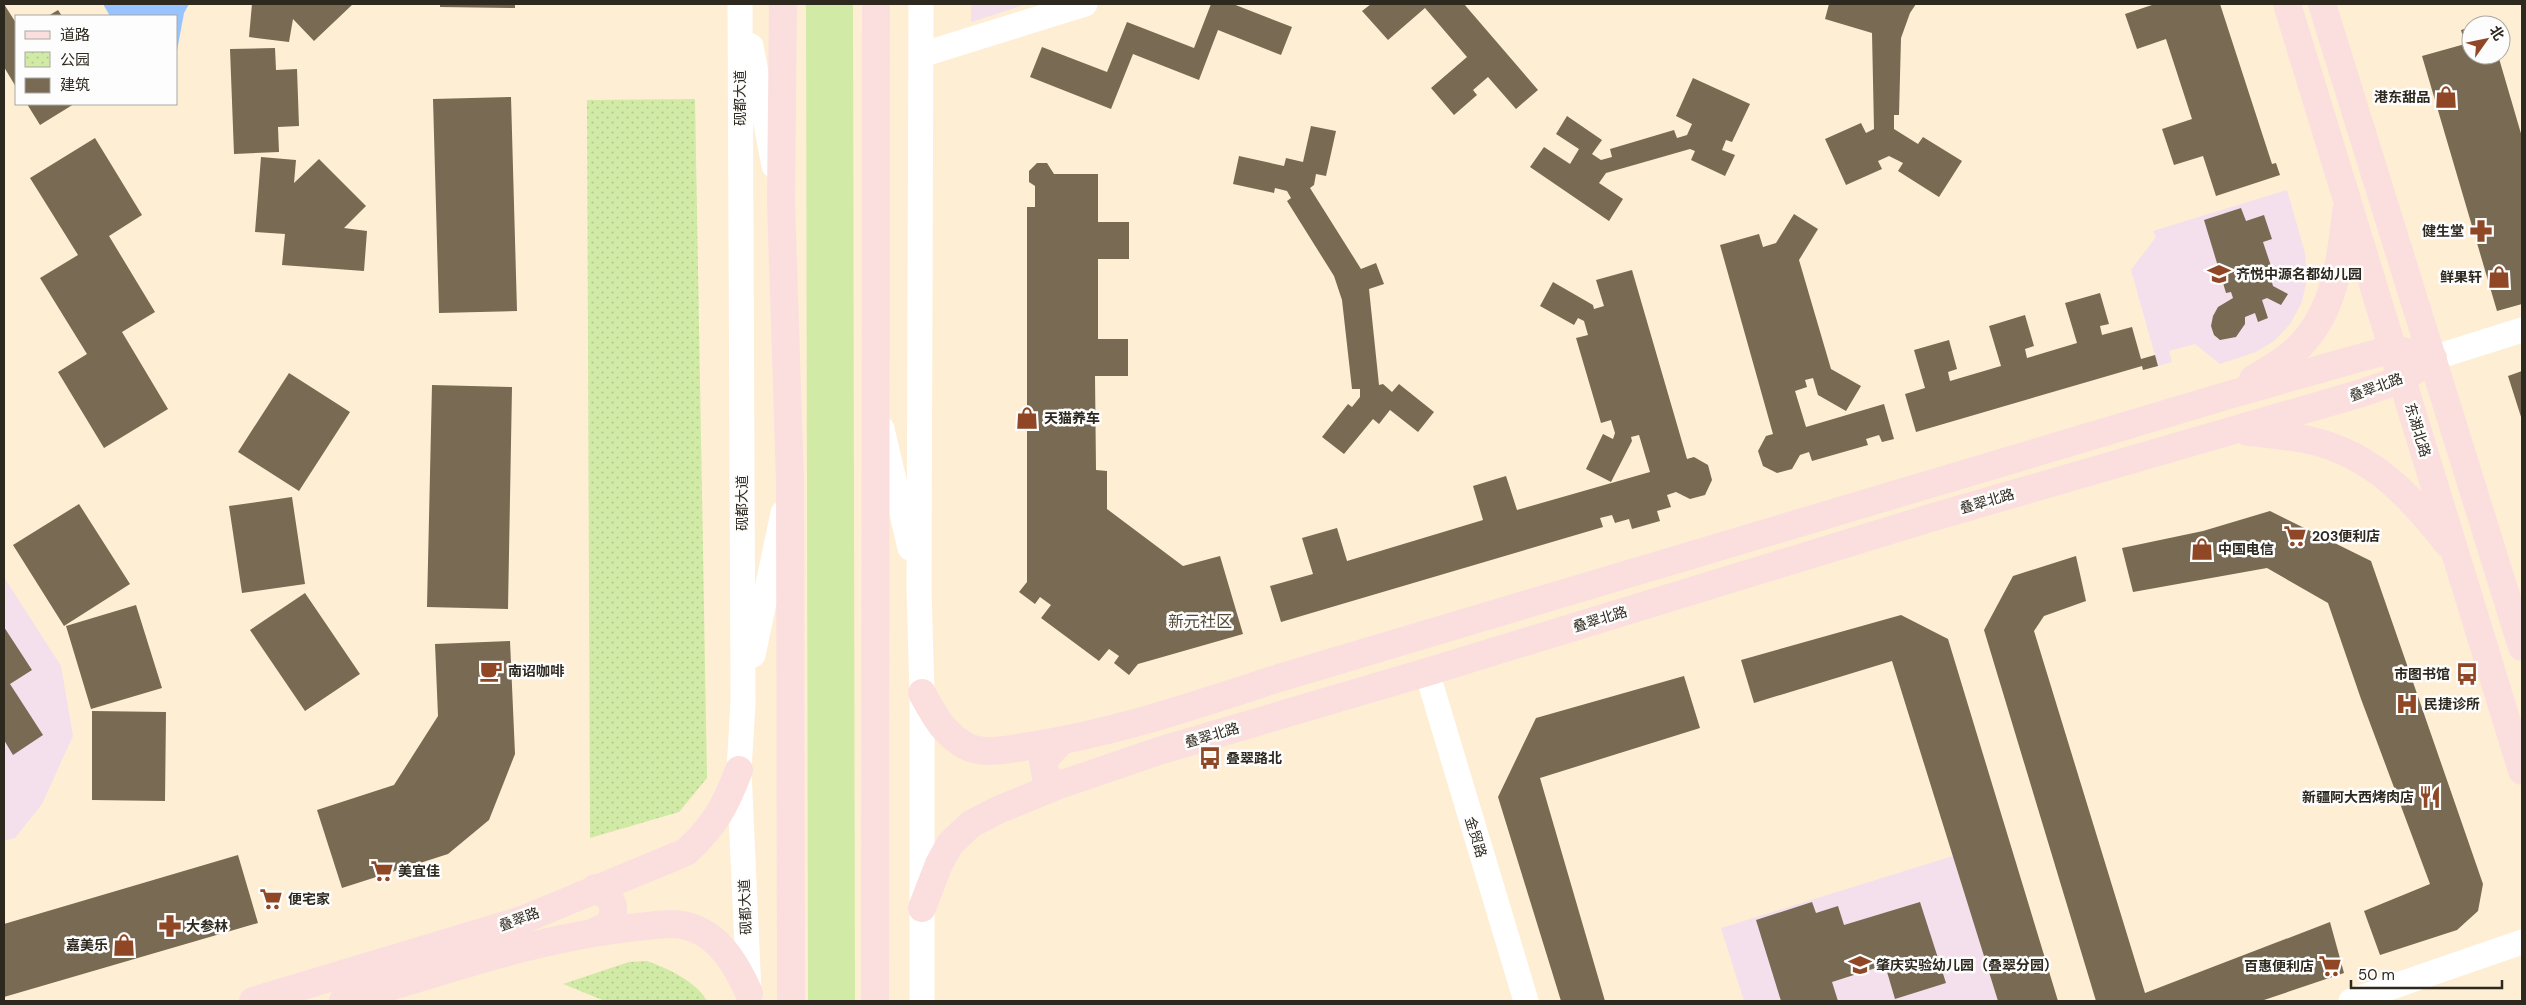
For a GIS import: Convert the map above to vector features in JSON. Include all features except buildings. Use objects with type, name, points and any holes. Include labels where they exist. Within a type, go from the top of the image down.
[{"type":"main road","points":[[783,4],[781,202],[790,481],[791,1001]]},
{"type":"main road","points":[[875,1001],[876,4]]},
{"type":"main road","name":"东湖北路","points":[[2286,4],[2522,771]]},
{"type":"main road","points":[[2322,4],[2522,647]]},
{"type":"main road","points":[[2347,203],[2341,259],[2333,292],[2323,313],[2307,338],[2286,358],[2229,395],[2239,431],[2313,441],[2343,452],[2373,467],[2402,489],[2458,558]]},
{"type":"main road","points":[[2368,270],[2402,260]]},
{"type":"main road","name":"叠翠北路","points":[[922,693],[937,722],[948,734],[969,748],[986,750],[1008,749],[1060,741],[1159,718],[1279,678],[2229,395],[2393,349],[2432,358]]},
{"type":"main road","name":"叠翠北路","points":[[922,908],[939,864],[950,844],[971,824],[998,810],[1059,785],[1162,750],[1427,672],[1921,521],[2239,431],[2402,379],[2432,358]]},
{"type":"main road","points":[[1059,785],[1046,777],[1043,761],[1060,741]]},
{"type":"main road","name":"叠翠路","points":[[253,1001],[522,920],[595,888],[686,852],[706,834],[726,804],[739,770]]},
{"type":"main road","points":[[594,932],[612,924],[614,909],[610,896],[595,888]]},
{"type":"main road","name":"叠翠路","points":[[343,1001],[520,950],[594,932],[671,924],[691,927],[720,945],[736,966],[749,997]]},
{"type":"street","points":[[742,4],[781,202]]},
{"type":"street","name":"砚都大道","points":[[742,4],[743,703],[739,770],[749,997]]},
{"type":"street","points":[[920,4],[919,590],[922,693],[922,1001]]},
{"type":"street","points":[[921,55],[1085,4]]},
{"type":"street","points":[[2432,358],[2522,330]]},
{"type":"street","points":[[876,404],[919,590]]},
{"type":"street","points":[[743,703],[790,481]]},
{"type":"street","name":"金贸路","points":[[1427,672],[1526,1001]]},
{"type":"street","points":[[2350,1001],[2522,942]]},
{"type":"shaded area","points":[[971,4],[1027,4],[971,22]]},
{"type":"shaded area","name":"齐悦中源名都幼儿园","points":[[2287,190],[2305,253],[2307,278],[2302,302],[2290,324],[2274,341],[2256,352],[2220,364],[2195,344],[2169,351],[2172,362],[2158,366],[2131,270],[2156,237],[2153,231]]},
{"type":"shaded area","points":[[4,577],[61,666],[73,736],[42,804],[15,838],[4,841]]},
{"type":"shaded area","name":"肇庆实验幼儿园（叠翠分园）","points":[[1953,856],[1998,1001],[1744,1001],[1721,928]]},
{"type":"green space","points":[[806,4],[853,4],[855,1001],[808,1001]]},
{"type":"green space","points":[[695,99],[707,778],[679,812],[590,838],[587,100]]},
{"type":"green space","points":[[647,961],[689,982],[707,1001],[605,1001],[563,984],[629,962]]},
{"type":"water","points":[[103,4],[189,4],[184,13],[178,45],[178,15],[109,15]]},
{"type":"place","name":"港东甜品","points":[[2446,97]]},
{"type":"place","name":"健生堂","points":[[2481,231]]},
{"type":"place","name":"齐悦中源名都幼儿园","points":[[2219,274]]},
{"type":"place","name":"鲜果轩","points":[[2499,277]]},
{"type":"place","name":"天猫养车","points":[[1027,418]]},
{"type":"place","name":"203便利店","points":[[2295,536]]},
{"type":"place","name":"中国电信","points":[[2202,549]]},
{"type":"place","name":"南诏咖啡","points":[[491,671]]},
{"type":"place","name":"市图书馆","points":[[2467,674]]},
{"type":"place","name":"民捷诊所","points":[[2407,704]]},
{"type":"place","name":"叠翠路北","points":[[1210,758]]},
{"type":"place","name":"新疆阿大西烤肉店","points":[[2430,797]]},
{"type":"place","name":"美宜佳","points":[[382,871]]},
{"type":"place","name":"便宅家","points":[[271,899]]},
{"type":"place","name":"大参林","points":[[170,926]]},
{"type":"place","name":"嘉美乐","points":[[124,945]]},
{"type":"place","name":"肇庆实验幼儿园（叠翠分园）","points":[[1860,965]]},
{"type":"place","name":"百惠便利店","points":[[2330,966]]},
{"type":"district","name":"新元社区","points":[[1200,621]]}]
